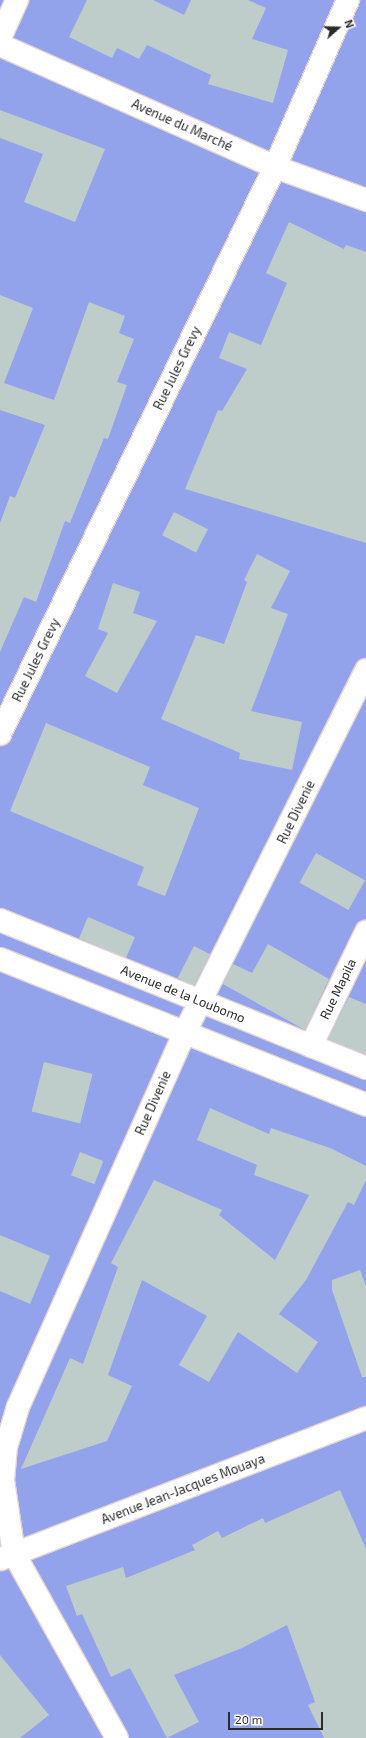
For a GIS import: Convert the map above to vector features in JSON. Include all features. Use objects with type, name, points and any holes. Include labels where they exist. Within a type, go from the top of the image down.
[{"type":"street","points":[[0,38],[16,0]]},
{"type":"street","name":"Rue Jules Grevy","points":[[0,734],[275,167],[348,0]]},
{"type":"street","name":"Avenue du Marché","points":[[0,45],[275,167],[366,200]]},
{"type":"street","name":"Rue Divenie","points":[[7,1556],[3,1480],[6,1447],[18,1407],[184,1034],[366,670]]},
{"type":"street","name":"Avenue de la Loubomo","points":[[0,920],[202,1000],[366,1068]]},
{"type":"street","name":"Rue Mapila","points":[[311,1046],[366,932]]},
{"type":"street","points":[[0,959],[184,1034],[366,1105]]},
{"type":"street","name":"Avenue Jean-Jacques Mouaya","points":[[7,1556],[366,1419]]},
{"type":"street","points":[[7,1556],[117,1738]]},
{"type":"shaded area","points":[[0,0],[366,0],[366,1738],[0,1738]]},
{"type":"building","points":[[87,0],[153,0],[184,15],[191,0],[248,0],[266,8],[252,39],[288,50],[273,103],[208,84],[211,75],[147,45],[139,59],[117,48],[112,58],[69,37]]},
{"type":"building","points":[[0,110],[105,149],[75,222],[24,202],[43,154],[0,138]]},
{"type":"building","points":[[289,222],[344,249],[346,245],[366,252],[366,543],[185,489],[218,410],[222,411],[247,369],[219,358],[229,332],[261,345],[287,283],[266,273]]},
{"type":"building","points":[[0,295],[33,308],[4,383],[54,400],[89,302],[125,316],[119,333],[134,339],[117,382],[127,385],[108,439],[104,438],[70,523],[65,521],[36,602],[24,597],[0,652],[0,523],[10,496],[15,498],[45,425],[0,410]]},
{"type":"building","points":[[174,512],[208,529],[196,552],[162,535]]},
{"type":"building","points":[[257,554],[290,571],[271,608],[288,614],[251,711],[302,722],[292,770],[239,759],[240,753],[161,719],[196,635],[224,644],[247,582],[244,580]]},
{"type":"building","points":[[113,583],[140,592],[133,613],[157,621],[117,693],[85,676],[108,633],[98,629]]},
{"type":"building","points":[[46,723],[150,767],[143,785],[199,808],[165,896],[137,885],[144,867],[10,811]]},
{"type":"building","points":[[316,853],[365,880],[348,910],[300,883]]},
{"type":"building","points":[[88,917],[135,937],[126,958],[79,938]]},
{"type":"building","points":[[268,944],[329,979],[305,1030],[223,984],[233,964],[252,973]]},
{"type":"building","points":[[194,946],[210,954],[194,986],[178,978]]},
{"type":"building","points":[[349,997],[366,1004],[366,1055],[328,1039]]},
{"type":"building","points":[[44,1062],[93,1074],[80,1124],[32,1111]]},
{"type":"building","points":[[210,1108],[269,1134],[271,1128],[330,1148],[366,1166],[366,1180],[354,1205],[348,1202],[306,1280],[279,1314],[318,1342],[297,1373],[238,1332],[209,1382],[179,1365],[207,1316],[142,1280],[108,1375],[132,1386],[107,1441],[21,1469],[70,1358],[83,1364],[118,1267],[111,1263],[154,1180],[222,1210],[219,1215],[275,1260],[309,1195],[254,1175],[257,1165],[197,1140]]},
{"type":"building","points":[[80,1152],[103,1161],[94,1184],[71,1175]]},
{"type":"building","points":[[0,1235],[50,1256],[30,1304],[0,1291]]},
{"type":"building","points":[[360,1270],[366,1286],[366,1377],[362,1377],[332,1290],[332,1280]]},
{"type":"building","points":[[340,1490],[366,1549],[366,1738],[324,1738],[308,1705],[315,1702],[287,1625],[242,1648],[174,1675],[199,1722],[167,1738],[130,1668],[111,1677],[82,1614],[77,1616],[66,1586],[123,1567],[126,1578],[195,1550],[192,1545],[218,1531],[222,1538],[263,1518],[265,1523]]},
{"type":"building","points":[[0,1655],[49,1715],[20,1738],[0,1738]]}]
